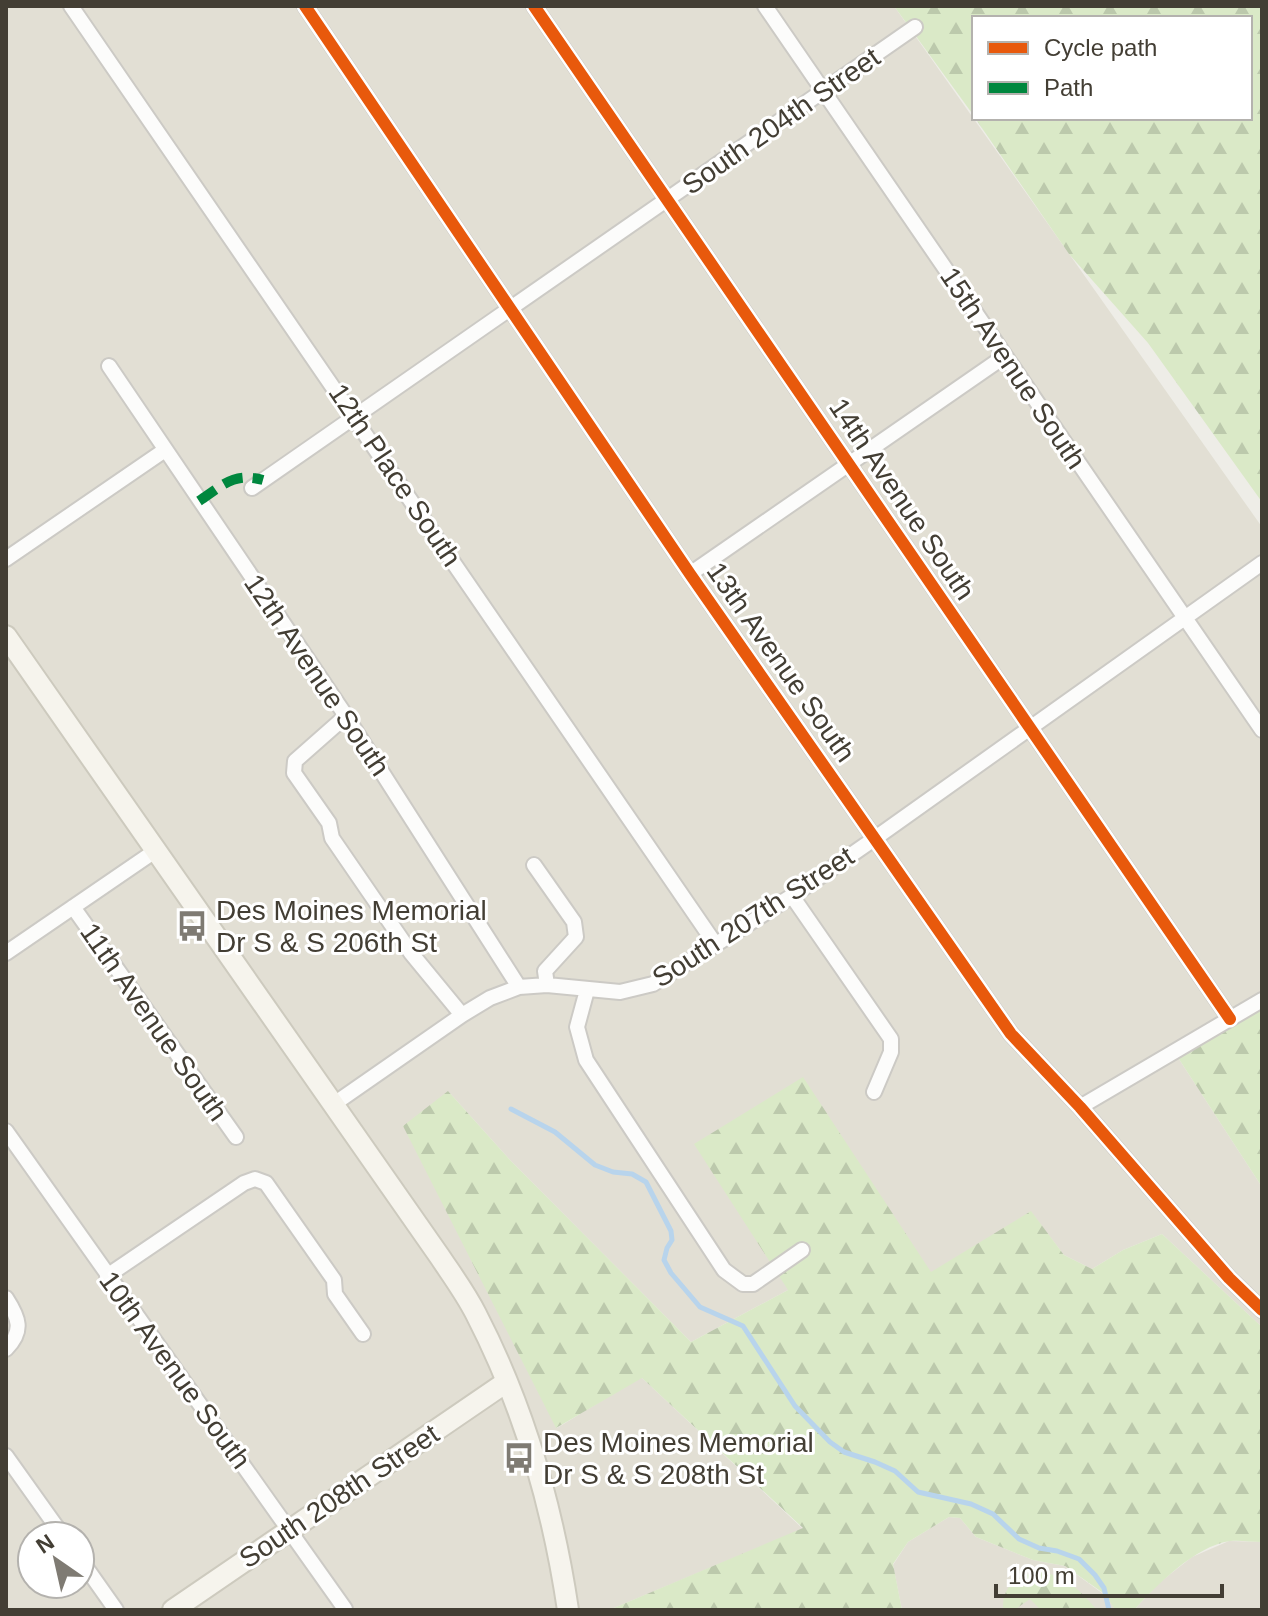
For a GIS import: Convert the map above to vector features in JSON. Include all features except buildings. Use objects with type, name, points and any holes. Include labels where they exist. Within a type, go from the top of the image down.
[{"type":"main road","points":[[6,636],[334,1104],[475,1312],[534,1458],[559,1547],[568,1610]]},
{"type":"main road","name":"South 208th Street","points":[[173,1610],[505,1383]]},
{"type":"street","name":"12th Place South","points":[[71,6],[355,415],[716,945]]},
{"type":"street","name":"13th Avenue South","points":[[305,6],[690,574],[1011,1034],[1080,1107],[1229,1278],[1262,1310]]},
{"type":"street","name":"14th Avenue South","points":[[534,6],[1230,1019]]},
{"type":"street","name":"15th Avenue South","points":[[765,6],[1262,730]]},
{"type":"street","name":"South 204th Street","points":[[252,488],[915,27]]},
{"type":"street","points":[[690,574],[1005,356]]},
{"type":"street","name":"12th Avenue South","points":[[109,366],[346,716],[519,987]]},
{"type":"street","points":[[6,559],[165,450]]},
{"type":"street","name":"South 207th Street","points":[[334,1104],[462,1015],[490,998],[519,987],[547,985],[620,992],[653,984],[792,896],[1262,563]]},
{"type":"street","points":[[346,716],[295,761],[294,773],[329,823],[332,838],[402,941],[462,1015]]},
{"type":"street","points":[[6,953],[155,851]]},
{"type":"street","points":[[534,865],[574,922],[576,937],[545,971],[547,985]]},
{"type":"street","points":[[792,896],[891,1039],[891,1052],[874,1092]]},
{"type":"street","name":"11th Avenue South","points":[[73,907],[236,1137]]},
{"type":"street","points":[[587,990],[577,1027],[586,1060],[724,1270],[743,1284],[753,1284],[802,1250]]},
{"type":"street","points":[[1080,1107],[1262,1000]]},
{"type":"street","name":"10th Avenue South","points":[[6,1131],[345,1609]]},
{"type":"street","points":[[107,1276],[244,1183],[255,1179],[266,1183],[326,1268],[334,1280],[335,1294],[363,1334]]},
{"type":"street","points":[[6,1298],[19,1319],[18,1335],[6,1349]]},
{"type":"street","points":[[6,1456],[52,1520]]},
{"type":"street","points":[[96,1582],[116,1610]]},
{"type":"shaded area","points":[[6,6],[894,6],[1262,527],[1262,999],[1175,1053],[1262,1187],[1262,1327],[1162,1234],[1123,1250],[1092,1269],[1064,1255],[1031,1212],[931,1273],[788,1290],[691,1342],[511,1161],[448,1091],[557,1428],[641,1377],[803,1529],[609,1610],[6,1610]]},
{"type":"shaded area","points":[[949,1517],[960,1518],[976,1537],[1033,1560],[1065,1566],[1106,1596],[1115,1610],[902,1610],[893,1565],[908,1542]]},
{"type":"shaded area","points":[[1229,1541],[1262,1542],[1262,1610],[1134,1610],[1159,1583],[1192,1557]]},
{"type":"green space","points":[[894,6],[1262,6],[1262,502],[1148,343],[1069,254],[976,120],[1252,120],[1252,16],[972,16],[972,113]]},
{"type":"green space","points":[[1262,999],[1262,1187],[1175,1053]]},
{"type":"green space","points":[[803,1077],[931,1272],[1031,1211],[1064,1255],[1092,1269],[1123,1250],[1162,1234],[1262,1327],[1262,1542],[1230,1541],[1203,1550],[1165,1578],[1134,1610],[1115,1610],[1106,1595],[1065,1566],[1033,1560],[976,1537],[960,1518],[949,1517],[908,1542],[893,1564],[902,1610],[609,1610],[803,1528],[642,1378],[556,1428],[403,1126],[448,1091],[511,1161],[691,1342],[788,1290],[694,1144]]},
{"type":"green space","points":[[1043,1572],[1073,1586],[1097,1610],[1041,1610],[1030,1599],[1014,1610],[1005,1610],[1006,1592],[1015,1581]]},
{"type":"waterway","points":[[511,1109],[555,1132],[595,1165],[613,1172],[632,1174],[646,1182],[671,1231],[672,1240],[664,1260],[671,1273],[700,1307],[743,1326],[795,1406],[830,1442],[844,1452],[895,1471],[918,1492],[971,1504],[993,1514],[1019,1539],[1079,1559],[1104,1588],[1109,1610]]},
{"type":"marked path","points":[[199,501],[236,479],[263,480]]},
{"type":"cycle path","points":[[305,6],[690,574],[1011,1034],[1080,1107],[1229,1278],[1262,1310]]},
{"type":"cycle path","points":[[534,6],[1230,1019]]},
{"type":"place","name":"Des Moines Memorial Dr S & S 206th St","points":[[192,926]]},
{"type":"place","name":"Des Moines Memorial Dr S & S 208th St","points":[[519,1458]]}]
